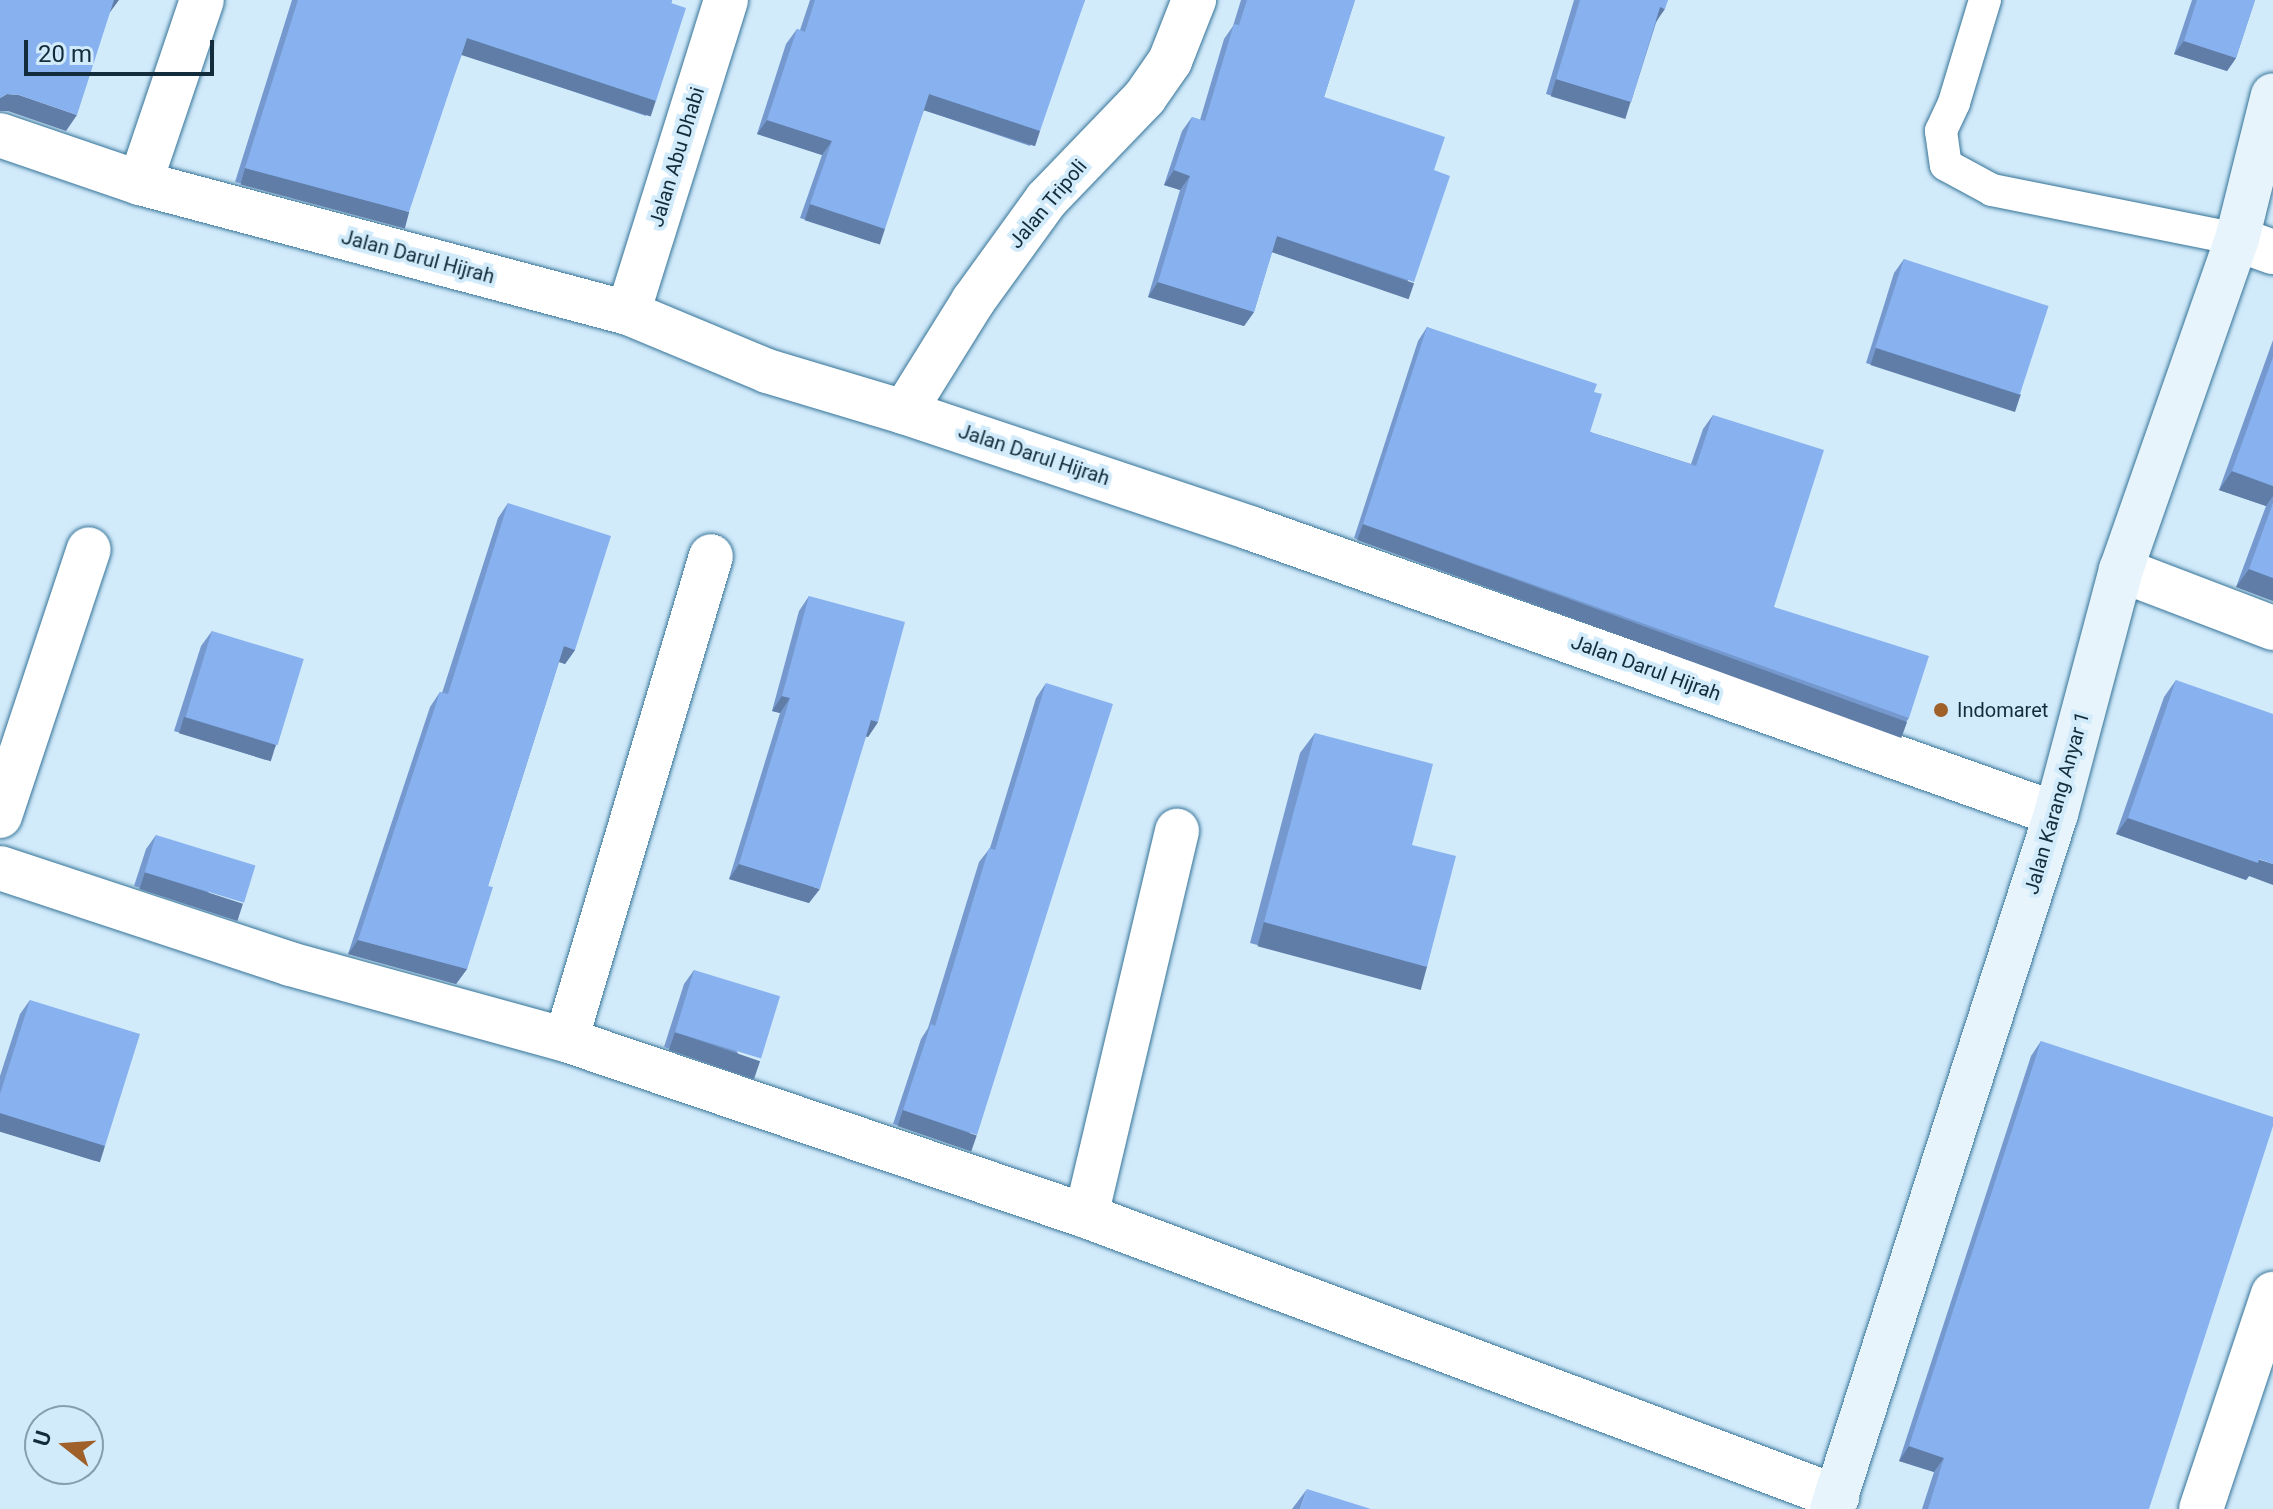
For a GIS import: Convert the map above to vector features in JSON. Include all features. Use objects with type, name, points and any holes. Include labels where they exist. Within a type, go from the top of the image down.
[{"type":"main road","name":"Jalan Karang Anyar 1","points":[[1834,1503],[2056,814],[2121,570],[2255,246],[2273,95]]},
{"type":"street","points":[[140,183],[202,0]]},
{"type":"street","name":"Jalan Abu Dhabi","points":[[628,313],[726,0]]},
{"type":"street","name":"Jalan Tripoli","points":[[904,412],[973,301],[1046,200],[1153,85],[1170,61],[1194,0]]},
{"type":"street","name":"Jalan Darul Hijrah","points":[[0,135],[140,183],[628,313],[767,371],[904,412],[1265,533],[2056,814]]},
{"type":"street","points":[[0,816],[89,549]]},
{"type":"street","points":[[566,1040],[711,556]]},
{"type":"street","points":[[2121,570],[2273,628]]},
{"type":"street","points":[[1086,1216],[1177,831]]},
{"type":"street","points":[[0,868],[290,964],[566,1040],[1086,1216],[1834,1503]]},
{"type":"street","points":[[2201,1509],[2273,1294]]},
{"type":"lane","points":[[1985,0],[1954,103],[1941,131],[1946,165],[1992,190],[2255,246]]},
{"type":"building","points":[[0,0],[114,0],[77,115],[19,95],[7,94],[0,98]]},
{"type":"building","points":[[298,0],[672,0],[671,3],[686,8],[656,101],[467,38],[409,212],[245,168]]},
{"type":"building","points":[[815,0],[1085,0],[1040,131],[929,94],[885,229],[810,204],[832,141],[767,120],[797,29],[805,32]]},
{"type":"building","points":[[1247,0],[1355,0],[1324,97],[1445,137],[1434,170],[1450,176],[1414,282],[1277,236],[1254,312],[1158,282],[1190,176],[1174,170],[1192,117],[1205,121],[1234,24],[1239,25]]},
{"type":"building","points":[[1580,0],[1668,0],[1665,9],[1660,7],[1631,102],[1556,79]]},
{"type":"building","points":[[2197,0],[2255,0],[2236,58],[2184,41]]},
{"type":"building","points":[[1904,259],[2049,306],[2020,394],[1875,347]]},
{"type":"building","points":[[1427,327],[1597,384],[1594,392],[1602,394],[1590,432],[1696,466],[1713,415],[1824,450],[1774,607],[1929,656],[1909,718],[1363,524]]},
{"type":"building","points":[[2273,357],[2273,486],[2232,471]]},
{"type":"building","points":[[508,503],[611,536],[575,650],[564,646],[488,886],[493,887],[467,969],[358,940],[440,692],[448,694]]},
{"type":"building","points":[[2273,503],[2273,578],[2249,569]]},
{"type":"building","points":[[809,596],[905,622],[878,722],[871,720],[820,889],[739,864],[790,698],[782,696]]},
{"type":"building","points":[[212,631],[304,659],[277,745],[186,717]]},
{"type":"building","points":[[2176,680],[2273,714],[2273,864],[2259,859],[2258,863],[2128,818]]},
{"type":"building","points":[[1046,683],[1113,704],[977,1135],[903,1110],[931,1024],[935,1026],[989,848],[995,850]]},
{"type":"building","points":[[1315,733],[1433,764],[1412,845],[1456,856],[1427,967],[1264,922]]},
{"type":"building","points":[[156,835],[255,865],[244,903],[145,872]]},
{"type":"building","points":[[694,970],[780,996],[761,1058],[675,1032]]},
{"type":"building","points":[[30,1000],[140,1034],[105,1146],[0,1113],[0,1094]]},
{"type":"building","points":[[2041,1041],[2273,1117],[2273,1126],[2149,1509],[1928,1509],[1944,1458],[1909,1446]]},
{"type":"building","points":[[1307,1489],[1371,1509],[1300,1509]]},
{"type":"place","name":"Indomaret","points":[[1941,710]]}]
